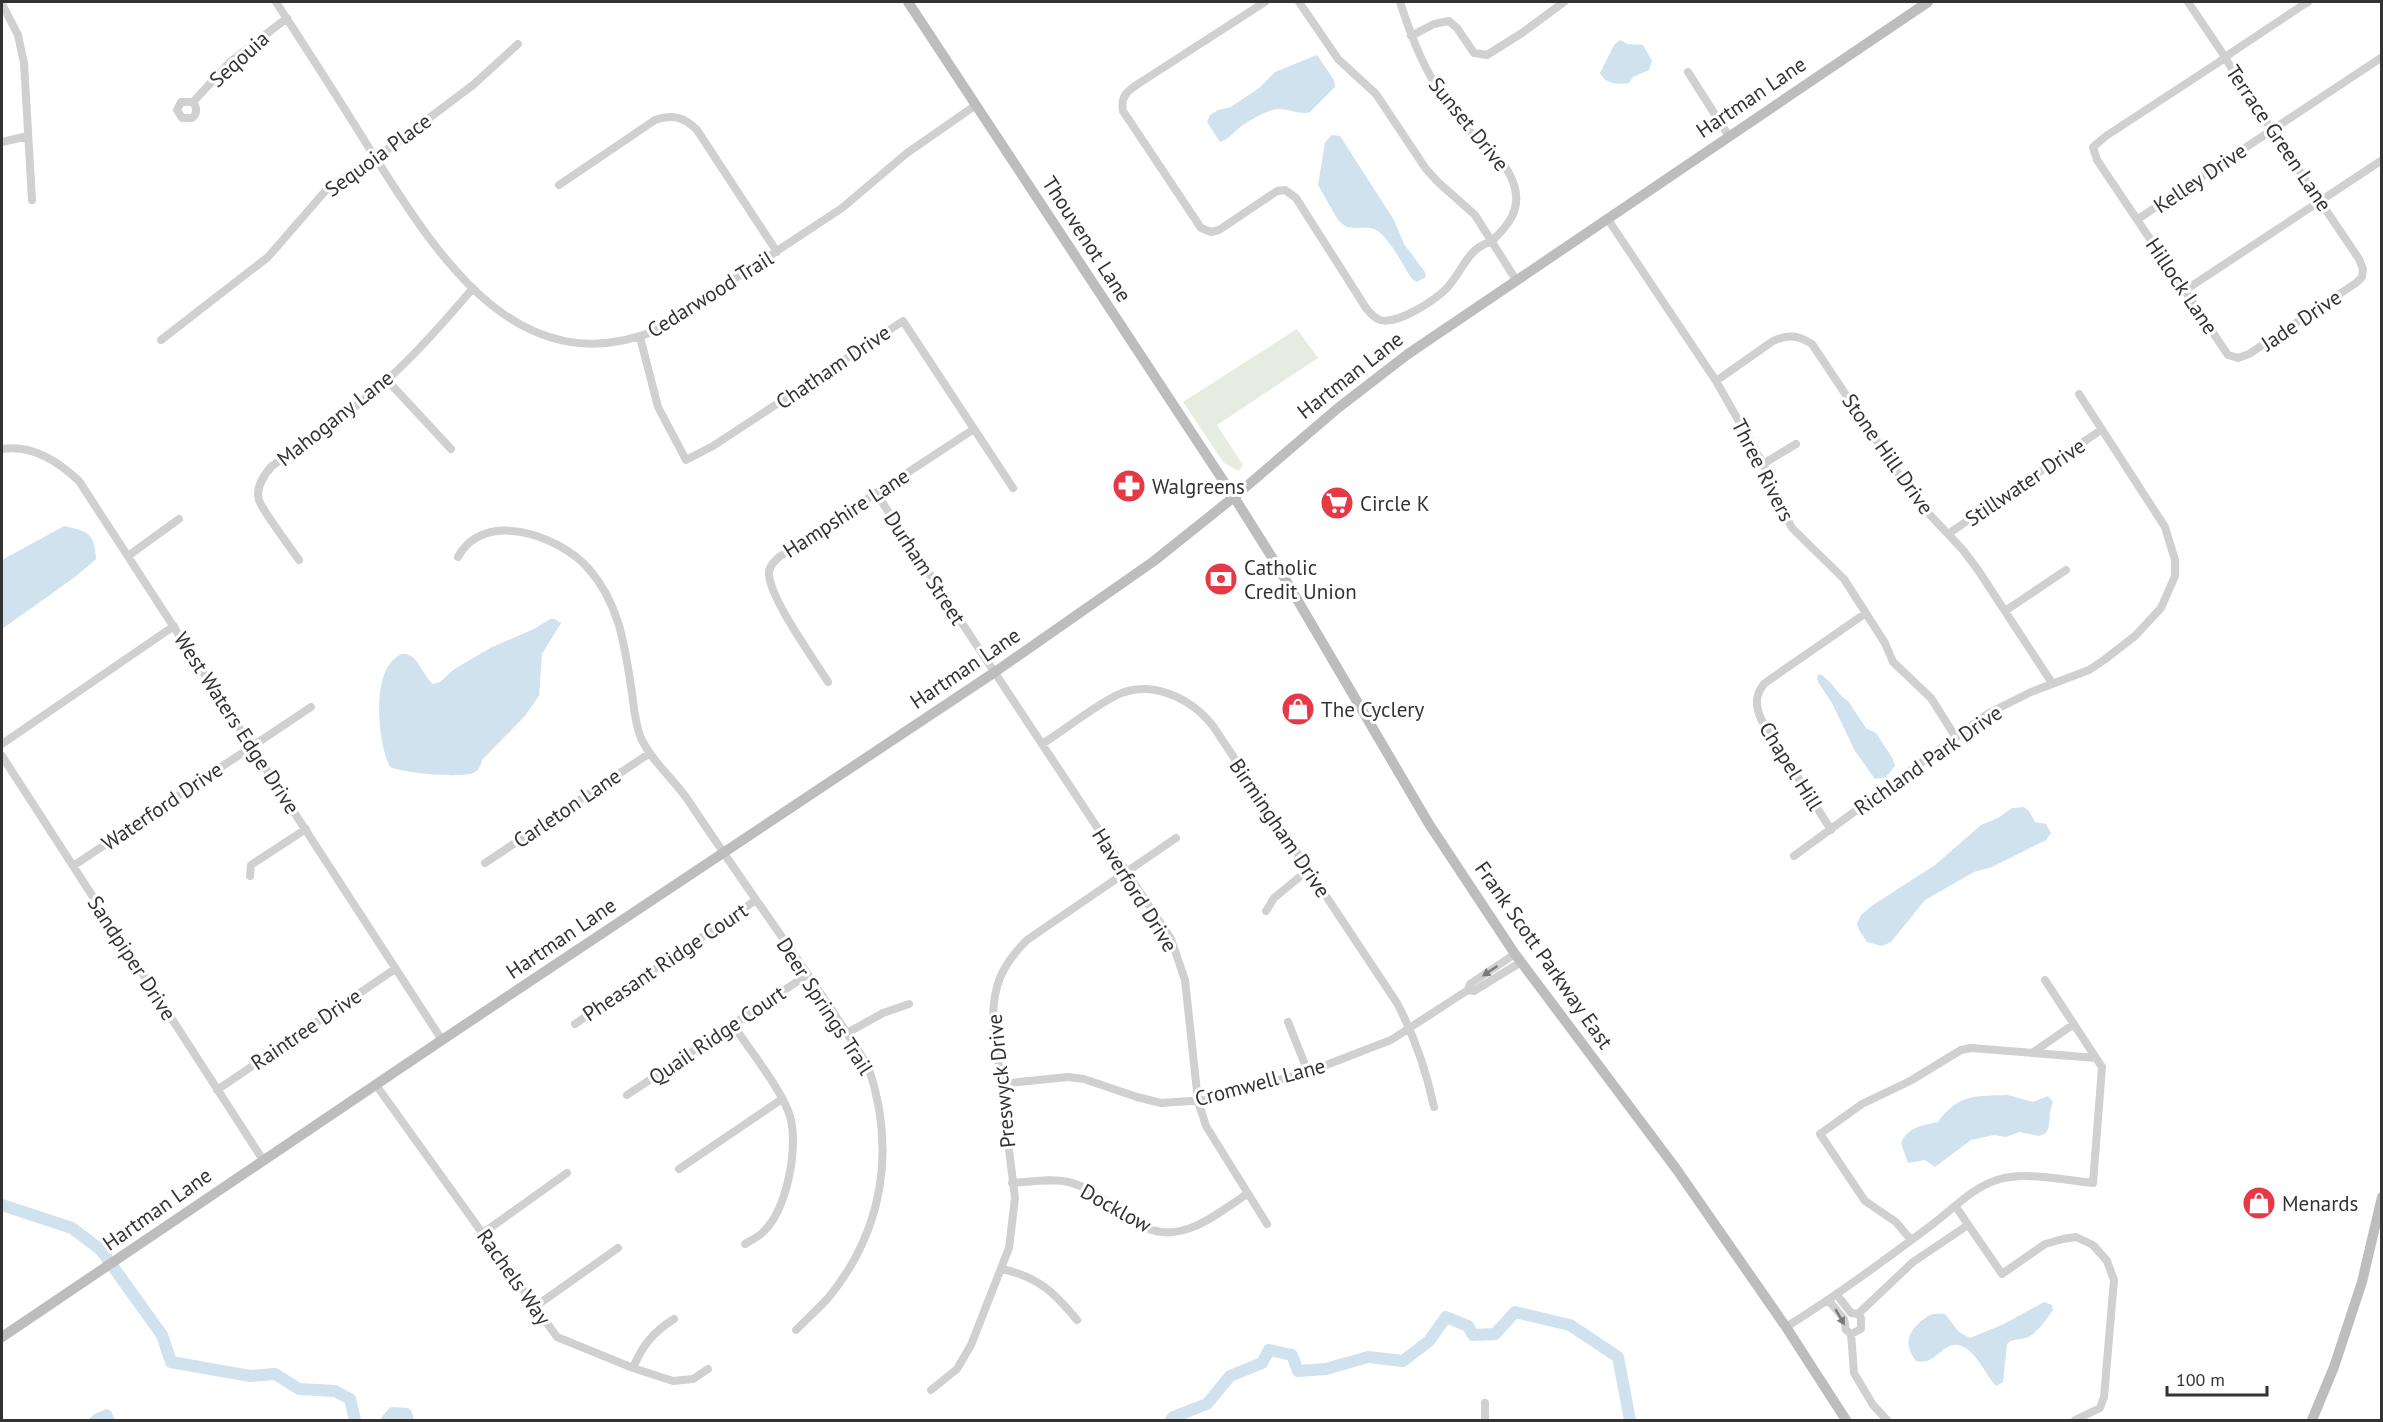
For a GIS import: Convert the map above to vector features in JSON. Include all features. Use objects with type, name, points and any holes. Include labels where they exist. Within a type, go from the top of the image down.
[{"type":"street","name":"Cedarwood Trail","points":[[276,2],[432,242],[473,288],[500,313],[522,327],[584,345],[615,343],[640,337],[673,320],[842,208],[907,153],[976,105]]},
{"type":"street","name":"Thouvenot Lane","points":[[908,2],[1234,497]]},
{"type":"street","name":"Sunset Drive","points":[[1265,2],[1125,94],[1122,99],[1123,111],[1201,228],[1211,232],[1219,230],[1277,191],[1290,192],[1366,308],[1378,320],[1386,321],[1427,304],[1448,287],[1474,250],[1491,242],[1510,224],[1516,205],[1514,184],[1504,164],[1474,135],[1448,104],[1426,71],[1400,2]]},
{"type":"street","points":[[1299,2],[1338,59],[1376,94],[1426,170],[1475,214],[1516,280]]},
{"type":"street","points":[[1411,36],[1434,24],[1449,21],[1457,28],[1474,53],[1487,55],[1564,2]]},
{"type":"street","name":"Hartman Lane","points":[[2,1337],[442,1040],[995,672],[1154,561],[1234,497],[1359,391],[1424,343],[1728,135],[1928,2]]},
{"type":"street","name":"Terrace Green Lane","points":[[2188,2],[2359,259],[2363,269],[2362,277]]},
{"type":"street","points":[[2225,58],[2298,4],[2308,2]]},
{"type":"street","points":[[2,4],[18,35],[24,63],[32,200]]},
{"type":"street","name":"Seqouia","points":[[193,102],[229,63],[287,18]]},
{"type":"street","name":"Sequoia Place","points":[[161,340],[268,257],[327,189],[376,158],[473,85],[518,44]]},
{"type":"street","name":"Kelley Drive","points":[[2138,219],[2382,57]]},
{"type":"street","name":"Hillock Lane","points":[[2225,58],[2106,136],[2093,147],[2097,160],[2228,356],[2238,358]]},
{"type":"street","points":[[1688,72],[1728,135]]},
{"type":"street","points":[[559,185],[655,120],[667,116],[680,117],[697,130],[777,252]]},
{"type":"street","points":[[2,142],[28,136]]},
{"type":"street","points":[[2184,291],[2382,160]]},
{"type":"street","name":"Three Rivers","points":[[1607,218],[1716,381],[1763,464],[1784,515],[1792,528],[1844,579],[1885,643],[1893,662],[1931,698],[1955,736]]},
{"type":"street","name":"Jade Drive","points":[[2238,358],[2249,354],[2362,277]]},
{"type":"street","name":"Mahogany Lane","points":[[299,560],[259,501],[259,489],[263,476],[272,466],[360,403],[387,380],[433,334],[473,288]]},
{"type":"street","name":"Chatham Drive","points":[[640,337],[658,407],[686,460],[713,446],[903,321],[1013,488]]},
{"type":"street","name":"Stone Hill Drive","points":[[1716,381],[1781,337],[1801,337],[1812,344],[1916,500],[1978,570],[2052,683]]},
{"type":"street","points":[[387,380],[451,448]]},
{"type":"street","name":"Richland Park Drive","points":[[1794,856],[1989,713],[2052,683],[2089,670],[2134,636],[2161,608],[2175,576],[2175,560],[2164,527],[2079,394]]},
{"type":"street","name":"Hampshire Lane","points":[[828,682],[772,587],[769,575],[770,565],[974,429]]},
{"type":"street","name":"Stillwater Drive","points":[[1948,534],[2101,430]]},
{"type":"street","points":[[1763,464],[1796,444]]},
{"type":"street","name":"West Waters Edge Drive","points":[[2,448],[35,451],[59,463],[79,481],[442,1040]]},
{"type":"street","name":"Durham Street","points":[[876,493],[995,672]]},
{"type":"street","name":"Frank Scott Parkway East","points":[[1234,497],[1278,567],[1428,824],[1518,958],[1677,1170],[1786,1327],[1846,1420]]},
{"type":"street","points":[[128,556],[180,519]]},
{"type":"street","name":"Deer Springs Trail","points":[[458,557],[463,547],[475,538],[490,533],[515,531],[554,542],[586,565],[609,596],[620,622],[641,738],[650,753],[685,795],[868,1066],[878,1095],[884,1135],[882,1177],[869,1227],[854,1260],[829,1297],[796,1330]]},
{"type":"street","points":[[2005,611],[2066,570]]},
{"type":"street","name":"Chapel Hill","points":[[1831,830],[1761,719],[1756,708],[1757,696],[1765,683],[1866,614]]},
{"type":"street","points":[[2,744],[174,626]]},
{"type":"street","name":"Haverford Drive","points":[[995,672],[1171,939],[1185,980],[1198,1101],[1206,1126],[1246,1194],[1267,1224]]},
{"type":"street","name":"Birmingham Drive","points":[[1042,744],[1116,695],[1131,691],[1147,690],[1166,693],[1195,706],[1209,721],[1397,1003],[1410,1027],[1426,1069],[1434,1107]]},
{"type":"street","name":"Waterford Drive","points":[[73,866],[311,707]]},
{"type":"street","name":"Carleton Lane","points":[[484,863],[650,753]]},
{"type":"street","name":"Sandpiper Drive","points":[[2,756],[263,1160]]},
{"type":"street","points":[[250,876],[252,865],[306,829]]},
{"type":"street","name":"Preswyck Drive","points":[[931,1390],[957,1369],[971,1345],[1010,1248],[1015,1198],[993,1020],[994,994],[1008,959],[1026,940],[1176,838]]},
{"type":"street","points":[[1266,911],[1274,898],[1308,870]]},
{"type":"street","name":"Pheasant Ridge Court","points":[[575,1024],[756,900]]},
{"type":"street","name":"Cromwell Lane","points":[[1000,1084],[1041,1078],[1076,1077],[1161,1103],[1198,1101],[1308,1072],[1391,1040],[1468,990],[1470,984],[1518,958]]},
{"type":"street","name":"Raintree Drive","points":[[217,1089],[395,969]]},
{"type":"street","name":"Quail Ridge Court","points":[[627,1095],[734,1026],[807,975]]},
{"type":"street","points":[[1786,1327],[1829,1301],[1979,1189],[2006,1178],[2093,1183],[2102,1067],[2045,980]]},
{"type":"street","points":[[847,1033],[883,1013],[909,1004]]},
{"type":"street","points":[[1288,1022],[1308,1072]]},
{"type":"street","points":[[2032,1053],[2074,1024]]},
{"type":"street","points":[[734,1026],[782,1099],[790,1115],[793,1134],[787,1186],[772,1220],[762,1233],[745,1244]]},
{"type":"street","points":[[1911,1240],[1896,1222],[1865,1201],[1820,1134],[1862,1104],[1910,1081],[1961,1050],[1971,1048],[2096,1058]]},
{"type":"street","name":"Rachels Way","points":[[376,1085],[557,1337],[654,1376],[681,1381],[693,1379],[708,1369]]},
{"type":"street","points":[[679,1169],[782,1099]]},
{"type":"street","points":[[483,1233],[567,1173]]},
{"type":"street","name":"Docklow","points":[[1012,1183],[1067,1182],[1080,1186],[1134,1222],[1155,1231],[1170,1233],[1185,1230],[1209,1219],[1246,1194]]},
{"type":"street","points":[[2312,1420],[2334,1367],[2362,1282],[2382,1197]]},
{"type":"street","points":[[1956,1207],[2002,1274],[2045,1244],[2076,1237],[2093,1245],[2107,1261],[2114,1280],[2104,1397],[2100,1408],[2075,1420]]},
{"type":"street","points":[[1858,1314],[1913,1262],[1968,1225]]},
{"type":"street","points":[[536,1306],[618,1248]]},
{"type":"street","points":[[1002,1269],[1021,1273],[1044,1285],[1077,1320]]},
{"type":"street","points":[[1837,1295],[1851,1313],[1858,1314]]},
{"type":"street","points":[[1829,1301],[1844,1319],[1846,1330],[1851,1334],[1854,1373],[1873,1405],[1887,1420]]},
{"type":"street","points":[[1851,1334],[1861,1329],[1861,1318],[1858,1314]]},
{"type":"street","points":[[633,1368],[648,1339],[658,1329],[674,1319]]},
{"type":"street","points":[[1485,1403],[1485,1420]]},
{"type":"shaded area","points":[[1297,329],[1318,358],[1217,425],[1243,465],[1239,471],[1224,463],[1183,402]]},
{"type":"water","points":[[1620,40],[1628,44],[1643,45],[1652,61],[1649,70],[1633,77],[1629,83],[1621,84],[1612,83],[1600,73],[1614,45]]},
{"type":"water","points":[[1317,55],[1334,80],[1335,87],[1310,112],[1272,110],[1246,123],[1220,142],[1207,122],[1210,115],[1218,110],[1231,107],[1259,88],[1275,72]]},
{"type":"water","points":[[1332,135],[1340,136],[1394,220],[1404,244],[1425,272],[1426,277],[1417,282],[1412,279],[1390,244],[1379,232],[1371,228],[1348,227],[1338,220],[1318,185],[1325,142]]},
{"type":"water","points":[[64,526],[84,532],[92,538],[96,559],[75,577],[2,629],[2,560]]},
{"type":"water","points":[[550,619],[561,623],[542,654],[539,696],[524,717],[482,760],[478,770],[469,774],[447,775],[390,767],[382,743],[379,712],[382,682],[386,669],[393,660],[402,654],[410,656],[433,684],[440,682],[453,670],[490,648],[534,629]]},
{"type":"water","points":[[1820,674],[1848,701],[1866,728],[1876,733],[1893,759],[1895,766],[1886,777],[1875,779],[1855,751],[1832,703],[1818,682],[1817,676]]},
{"type":"water","points":[[2024,807],[2035,822],[2046,824],[2051,833],[2046,840],[1992,867],[1974,872],[1925,900],[1891,942],[1882,946],[1867,942],[1857,923],[1861,915],[1935,865],[1981,825],[1998,818],[2012,808]]},
{"type":"water","points":[[2008,1095],[2033,1102],[2048,1096],[2053,1102],[2046,1133],[2039,1136],[2019,1132],[2006,1137],[1994,1135],[1971,1140],[1935,1167],[1925,1160],[1908,1163],[1901,1143],[1907,1133],[1938,1122],[1960,1101],[1968,1098]]},
{"type":"water","points":[[2044,1302],[2052,1305],[2053,1310],[2033,1334],[2012,1340],[2007,1344],[2003,1382],[1996,1386],[1975,1356],[1964,1347],[1953,1345],[1923,1362],[1916,1361],[1910,1350],[1909,1336],[1919,1323],[1931,1315],[1945,1314],[1959,1332],[1970,1338],[2004,1324]]},
{"type":"water","points":[[107,1409],[111,1411],[115,1420],[88,1420],[94,1414]]},
{"type":"waterway","points":[[2,1205],[72,1228],[101,1250],[162,1335],[171,1362],[250,1376],[275,1374],[299,1389],[335,1391],[350,1399],[355,1420]]},
{"type":"waterway","points":[[1171,1420],[1173,1417],[1207,1404],[1230,1376],[1262,1363],[1269,1350],[1292,1355],[1298,1371],[1326,1369],[1368,1357],[1403,1361],[1429,1341],[1446,1317],[1468,1326],[1473,1335],[1495,1334],[1515,1312],[1570,1325],[1618,1357],[1630,1420]]},
{"type":"waterway","points":[[387,1420],[393,1413],[406,1414],[408,1420]]},
{"type":"place","name":"Walgreens","points":[[1129,486]]},
{"type":"place","name":"Circle K","points":[[1337,503]]},
{"type":"place","name":"Catholic Credit Union","points":[[1221,579]]},
{"type":"place","name":"The Cyclery","points":[[1298,709]]},
{"type":"place","name":"Menards","points":[[2259,1203]]}]
